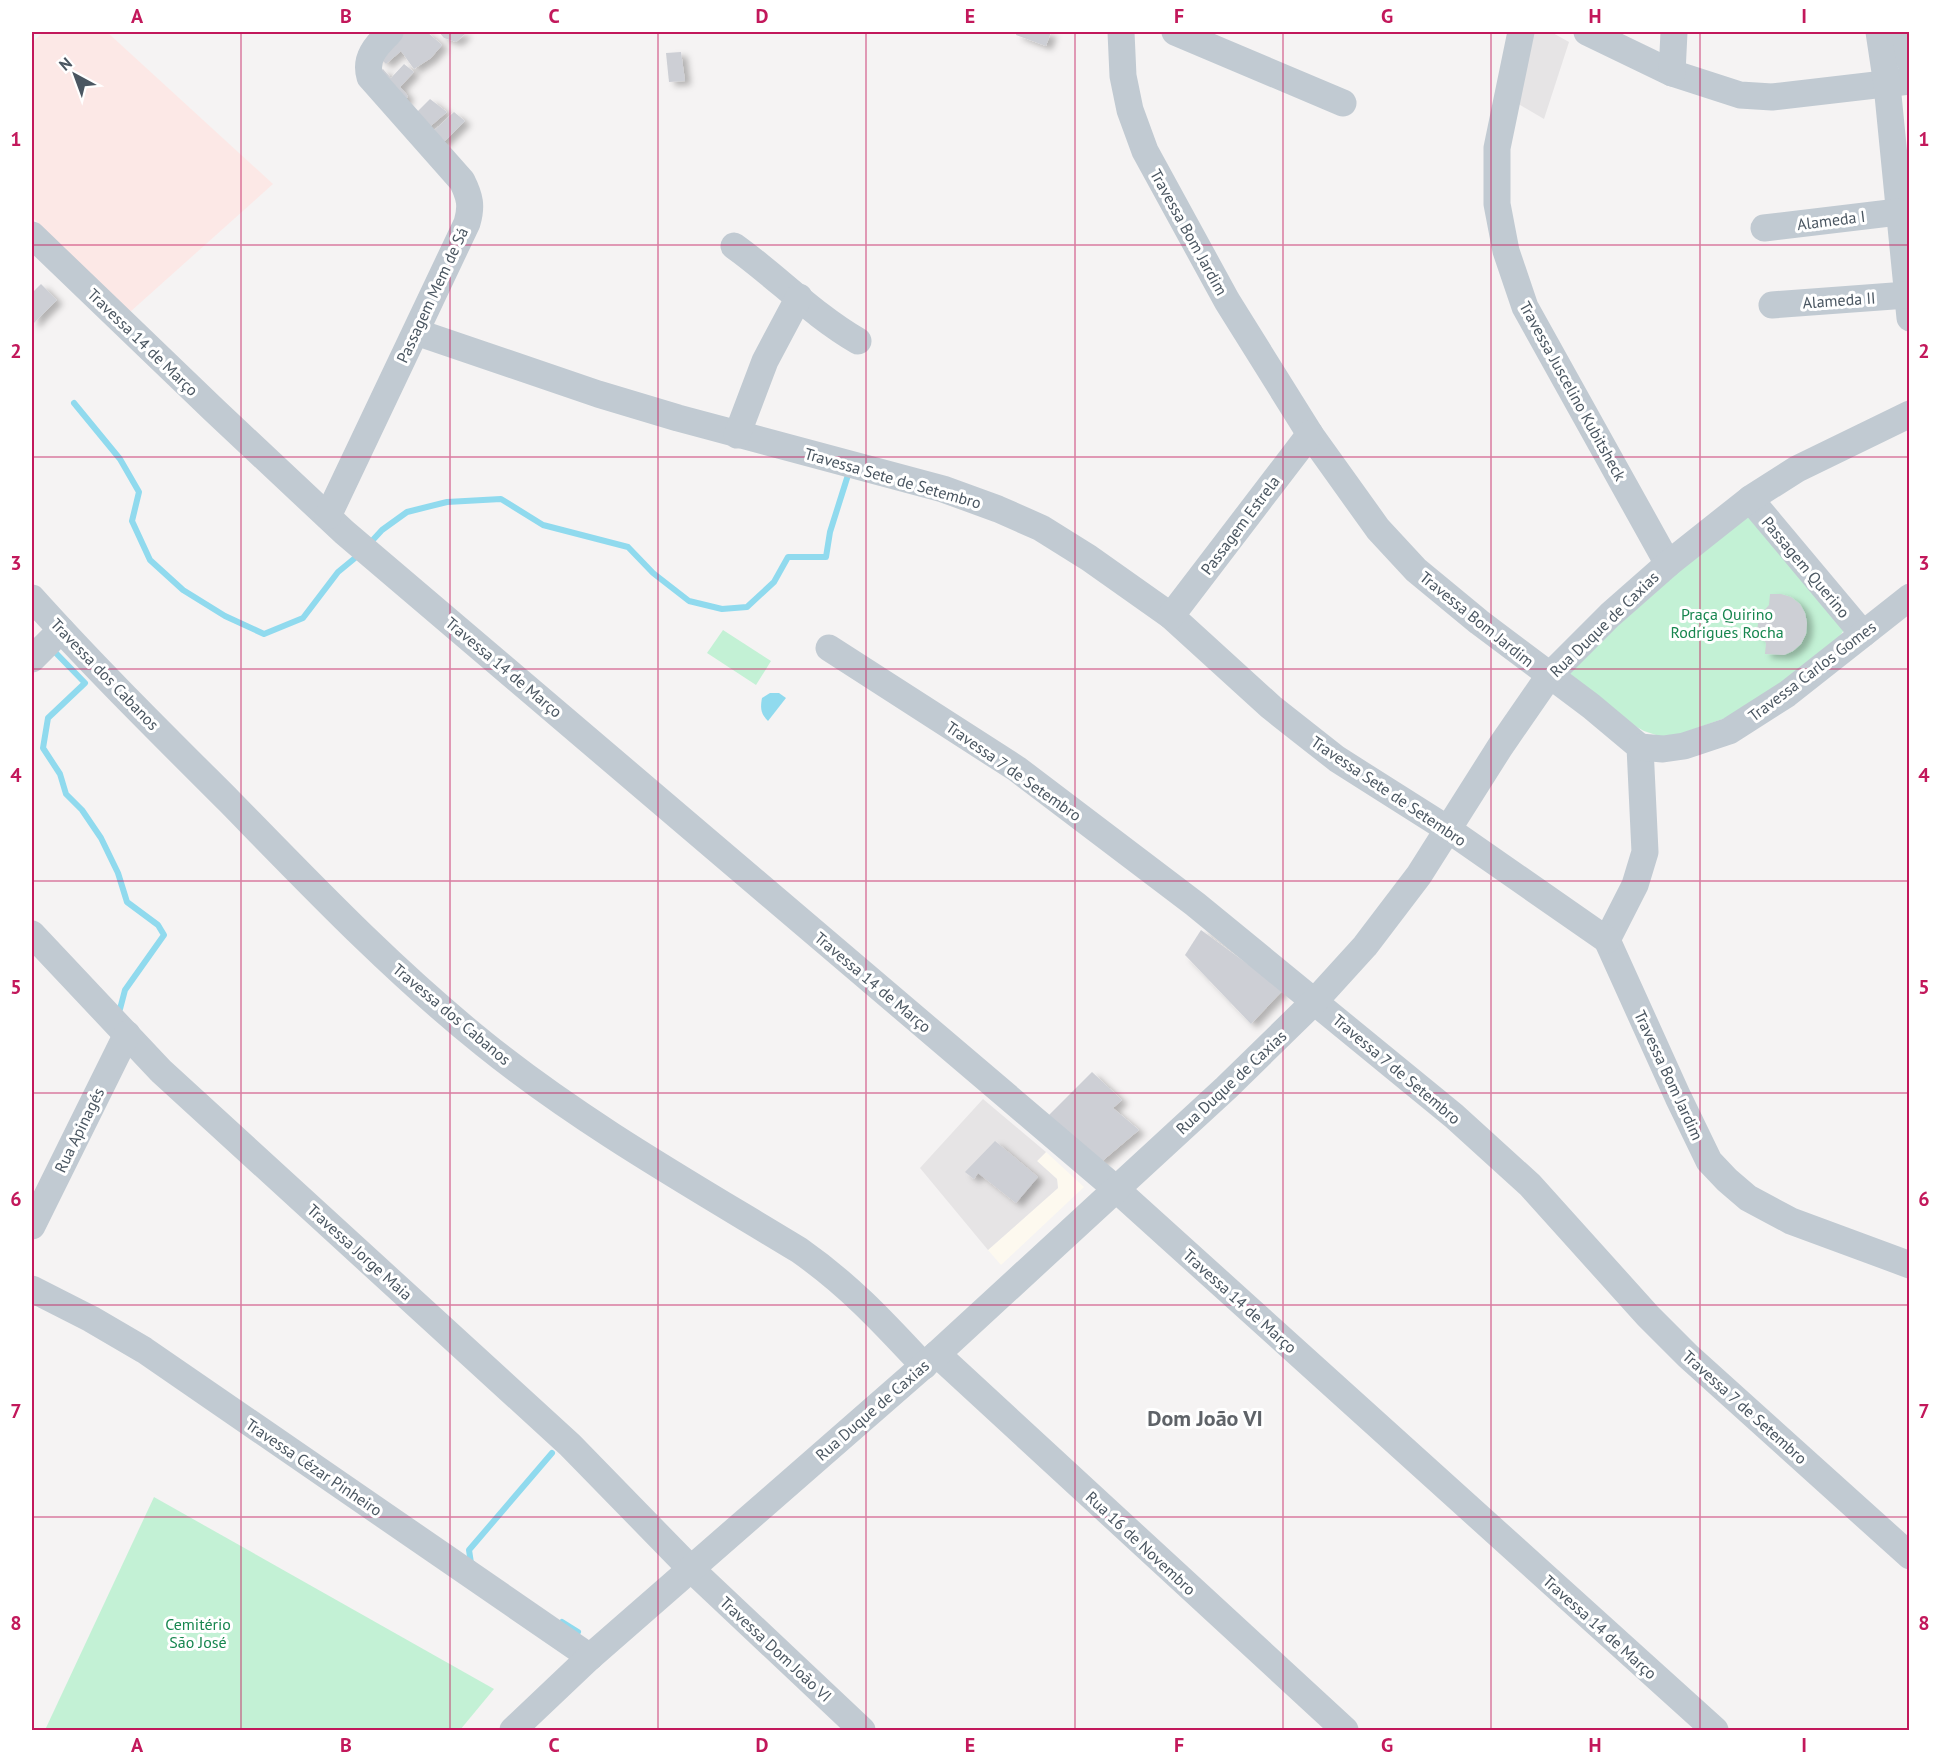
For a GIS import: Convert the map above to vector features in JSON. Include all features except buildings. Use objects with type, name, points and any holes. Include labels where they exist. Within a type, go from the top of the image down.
[{"type":"street","name":"Passagem Mem de Sá","points":[[328,516],[416,332],[471,208],[469,194],[462,181],[370,77],[368,69],[371,53],[390,32]]},
{"type":"street","name":"Travessa Bom Jardim","points":[[1121,32],[1123,76],[1130,110],[1144,151],[1227,301],[1310,434],[1378,529],[1416,570],[1640,747]]},
{"type":"street","points":[[1174,32],[1343,103]]},
{"type":"street","name":"Travessa Juscelino Kubitsheck","points":[[1521,32],[1497,148],[1497,204],[1506,251],[1525,308],[1668,564]]},
{"type":"street","points":[[1587,32],[1672,73],[1740,95],[1772,97],[1898,83]]},
{"type":"street","points":[[1672,73],[1674,32]]},
{"type":"street","points":[[1878,32],[1898,83],[1898,212],[1906,238],[1908,307]]},
{"type":"street","points":[[1905,32],[1910,62]]},
{"type":"street","name":"Alameda I","points":[[1764,228],[1898,212]]},
{"type":"street","name":"Travessa 14 de Março","points":[[32,235],[328,516],[1116,1189],[1714,1731]]},
{"type":"street","points":[[734,246],[832,325],[858,341]]},
{"type":"street","points":[[737,435],[765,361],[799,297]]},
{"type":"street","name":"Alameda II","points":[[1772,306],[1908,307]]},
{"type":"street","name":"Travessa Sete de Setembro","points":[[416,332],[598,394],[737,435],[943,489],[1041,528],[1089,558],[1171,616],[1270,707],[1305,735],[1369,781],[1449,830],[1607,940]]},
{"type":"street","name":"Rua Duque de Caxias","points":[[513,1731],[590,1657],[690,1568],[930,1360],[1315,1001],[1389,916],[1449,830],[1500,747],[1549,676],[1610,615],[1668,564],[1750,499],[1797,469],[1910,414]]},
{"type":"street","name":"Passagem Estrela","points":[[1171,616],[1310,434]]},
{"type":"street","name":"Passagem Querino","points":[[1750,499],[1863,634]]},
{"type":"street","name":"Travessa Carlos Gomes","points":[[1640,747],[1684,746],[1730,731],[1787,694],[1910,597]]},
{"type":"street","name":"Travessa dos Cabanos","points":[[32,598],[330,904],[451,1016],[502,1058],[573,1110],[826,1268],[930,1360]]},
{"type":"street","points":[[32,659],[61,630]]},
{"type":"street","name":"Travessa 7 de Setembro","points":[[829,648],[1017,769],[1186,898],[1315,1001],[1495,1152],[1538,1192],[1648,1316],[1688,1356],[1910,1556]]},
{"type":"street","points":[[1607,940],[1635,885],[1645,852],[1640,747]]},
{"type":"street","name":"Travessa Jorge Maia","points":[[32,934],[161,1071],[570,1445],[690,1568]]},
{"type":"street","name":"Travessa Bom Jardim","points":[[1607,940],[1709,1161],[1748,1198],[1791,1221],[1910,1265]]},
{"type":"street","name":"Rua Apinagés","points":[[32,1226],[126,1034]]},
{"type":"street","name":"Travessa Cézar Pinheiro","points":[[32,1289],[91,1319],[144,1350],[590,1657]]},
{"type":"street","name":"Rua 16 de Novembro","points":[[930,1360],[1346,1731]]},
{"type":"street","name":"Travessa Dom João VI","points":[[690,1568],[862,1731]]},
{"type":"shaded area","points":[[43,32],[107,32],[273,184],[130,312],[32,217],[32,43]]},
{"type":"shaded area","points":[[1529,32],[1551,32],[1569,42],[1544,119],[1510,99]]},
{"type":"shaded area","points":[[983,1099],[1046,1152],[1037,1161],[1057,1179],[1058,1188],[988,1250],[920,1168]]},
{"type":"shaded area","points":[[1046,1152],[1084,1187],[1001,1265],[988,1250],[1058,1188],[1057,1179],[1037,1161]]},
{"type":"green space","name":"Praça Quirino Rodrigues Rocha","points":[[1745,513],[1844,630],[1836,642],[1766,695],[1734,715],[1674,736],[1659,736],[1631,724],[1568,676],[1579,660]]},
{"type":"green space","points":[[723,630],[771,661],[756,685],[707,653]]},
{"type":"green space","name":"Cemitério São José","points":[[154,1497],[494,1689],[460,1730],[45,1730]]},
{"type":"water","points":[[770,693],[779,693],[786,698],[768,721],[762,714],[761,705],[762,698]]},
{"type":"waterway","points":[[74,403],[120,459],[139,492],[132,521],[150,560],[183,590],[225,616],[264,634],[303,618],[338,572],[355,558]]},
{"type":"waterway","points":[[371,542],[382,530],[407,512],[447,502],[501,499],[543,525],[628,547],[653,573],[689,601],[722,609],[747,607],[774,582],[788,557],[826,557],[830,532],[848,475]]},
{"type":"waterway","points":[[52,649],[85,683],[48,718],[43,748],[60,774],[66,794],[82,810],[101,838],[118,873],[127,902],[158,925],[164,935],[125,990],[120,1009]]},
{"type":"waterway","points":[[473,1564],[469,1550],[552,1453]]},
{"type":"waterway","points":[[562,1622],[578,1632]]},
{"type":"district","name":"Dom João VI","points":[[1205,1418]]}]
